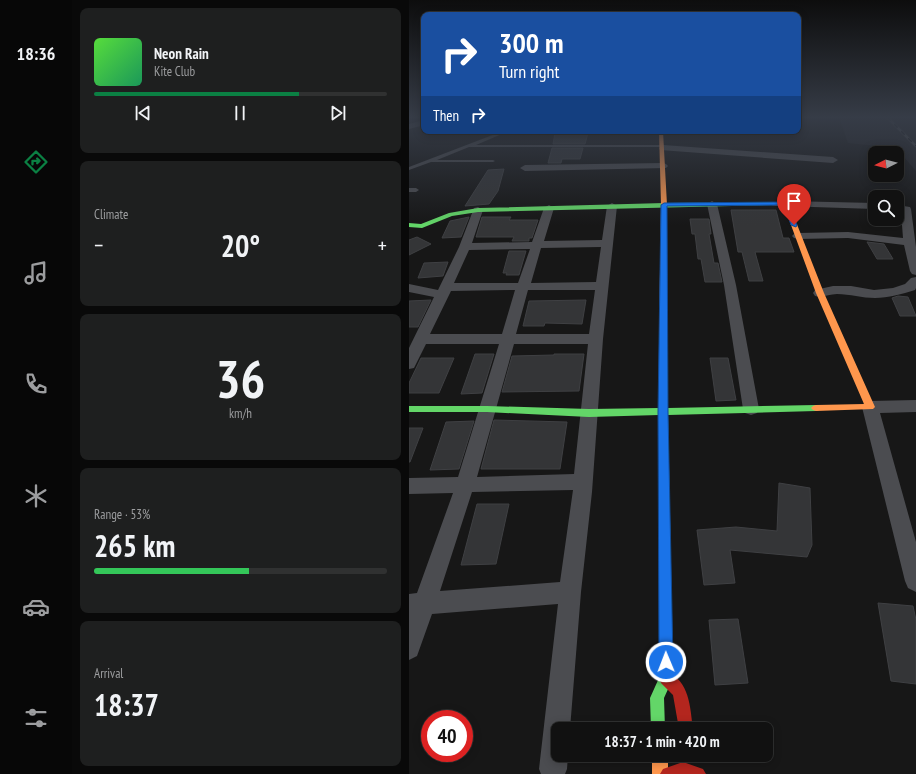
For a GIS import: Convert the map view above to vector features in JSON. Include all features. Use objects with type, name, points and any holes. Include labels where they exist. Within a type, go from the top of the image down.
[{"type":"street","points":[[659,722],[657,698],[666,678],[663,412],[663,153]]},
{"type":"street","points":[[743,153],[833,160]]},
{"type":"street","points":[[525,168],[663,166]]},
{"type":"street","points":[[712,204],[730,284],[751,409]]},
{"type":"street","points":[[409,232],[451,214],[478,210],[712,204],[868,206]]},
{"type":"street","points":[[786,204],[820,293],[870,407],[916,581]]},
{"type":"street","points":[[553,769],[570,592],[583,482],[596,339],[612,206]]},
{"type":"street","points":[[409,648],[417,605],[465,486],[523,286],[549,208]]},
{"type":"street","points":[[904,209],[906,209],[909,242],[916,271]]},
{"type":"street","points":[[409,364],[465,247],[478,210]]},
{"type":"street","points":[[409,225],[422,226]]},
{"type":"street","points":[[798,236],[848,235],[909,242]]},
{"type":"street","points":[[465,247],[608,243]]},
{"type":"street","points":[[820,293],[833,290],[851,290],[874,294],[910,288],[916,281]]},
{"type":"street","points":[[409,288],[445,291],[523,286],[603,286]]},
{"type":"street","points":[[422,339],[596,339]]},
{"type":"street","points":[[409,409],[487,409],[589,413],[916,406]]},
{"type":"street","points":[[409,486],[465,486],[583,482]]},
{"type":"street","points":[[417,605],[570,592]]},
{"type":"street","points":[[666,678],[680,692],[685,722]]},
{"type":"street","points":[[659,762],[660,774]]},
{"type":"street","points":[[692,762],[695,772]]},
{"type":"street","points":[[668,774],[682,769],[695,772]]},
{"type":"lane","points":[[409,169],[448,153]]},
{"type":"lane","points":[[427,161],[493,161]]},
{"type":"lane","points":[[409,190],[416,190]]},
{"type":"shaded area","points":[[904,153],[916,153],[916,171],[904,157]]},
{"type":"building","points":[[551,153],[582,153],[580,159],[562,159],[561,163],[548,163]]},
{"type":"building","points":[[504,169],[498,191],[489,204],[465,206],[488,170]]},
{"type":"building","points":[[731,210],[776,210],[783,238],[789,238],[794,252],[755,252],[763,281],[749,281],[742,252],[738,252]]},
{"type":"building","points":[[469,217],[461,237],[442,238],[450,221]]},
{"type":"building","points":[[482,217],[511,217],[509,220],[538,220],[532,238],[529,238],[529,241],[512,241],[514,237],[476,237]]},
{"type":"building","points":[[690,219],[709,219],[711,234],[709,234],[714,263],[718,263],[722,282],[705,282],[701,259],[698,259],[695,234],[692,234]]},
{"type":"building","points":[[417,237],[431,244],[409,255],[409,240]]},
{"type":"building","points":[[867,242],[884,244],[893,259],[877,259]]},
{"type":"building","points":[[509,251],[526,251],[519,275],[506,275],[507,273],[503,273]]},
{"type":"building","points":[[448,262],[443,276],[418,278],[424,263]]},
{"type":"building","points":[[898,296],[908,297],[916,316],[900,316],[892,298]]},
{"type":"building","points":[[431,300],[418,327],[409,327],[409,301]]},
{"type":"building","points":[[586,300],[582,324],[545,323],[544,326],[523,326],[529,301]]},
{"type":"building","points":[[475,354],[494,354],[482,393],[461,394]]},
{"type":"building","points":[[584,354],[579,391],[502,392],[512,356]]},
{"type":"building","points":[[421,358],[454,358],[439,393],[409,393],[409,383]]},
{"type":"building","points":[[710,358],[728,358],[736,400],[716,401]]},
{"type":"building","points":[[494,420],[567,422],[560,469],[481,469]]},
{"type":"building","points":[[474,421],[459,469],[430,470],[446,422]]},
{"type":"building","points":[[409,428],[423,428],[410,462],[409,462]]},
{"type":"building","points":[[779,483],[810,488],[812,545],[807,557],[730,550],[735,583],[704,585],[697,530],[736,527],[777,531]]},
{"type":"building","points":[[477,504],[509,504],[496,564],[461,565]]},
{"type":"building","points":[[878,603],[913,606],[916,620],[916,684],[891,681]]},
{"type":"building","points":[[738,619],[748,683],[715,685],[709,620]]},
{"type":"traffic: fast","points":[[409,225],[422,226],[451,214],[478,210],[664,205],[773,204]]},
{"type":"traffic: fast","points":[[658,722],[657,698],[666,678],[663,333]]},
{"type":"traffic: fast","points":[[409,409],[487,409],[589,413],[816,408]]},
{"type":"traffic: slow","points":[[662,153],[664,205],[663,333]]},
{"type":"traffic: slow","points":[[773,204],[786,204],[820,293],[870,407],[816,408]]},
{"type":"traffic: slow","points":[[660,762],[660,774]]},
{"type":"traffic: jam","points":[[666,678],[680,692],[685,722]]},
{"type":"traffic: jam","points":[[668,774],[683,770],[698,774]]},
{"type":"route","points":[[666,662],[663,412],[664,205],[786,204],[794,225]]}]
